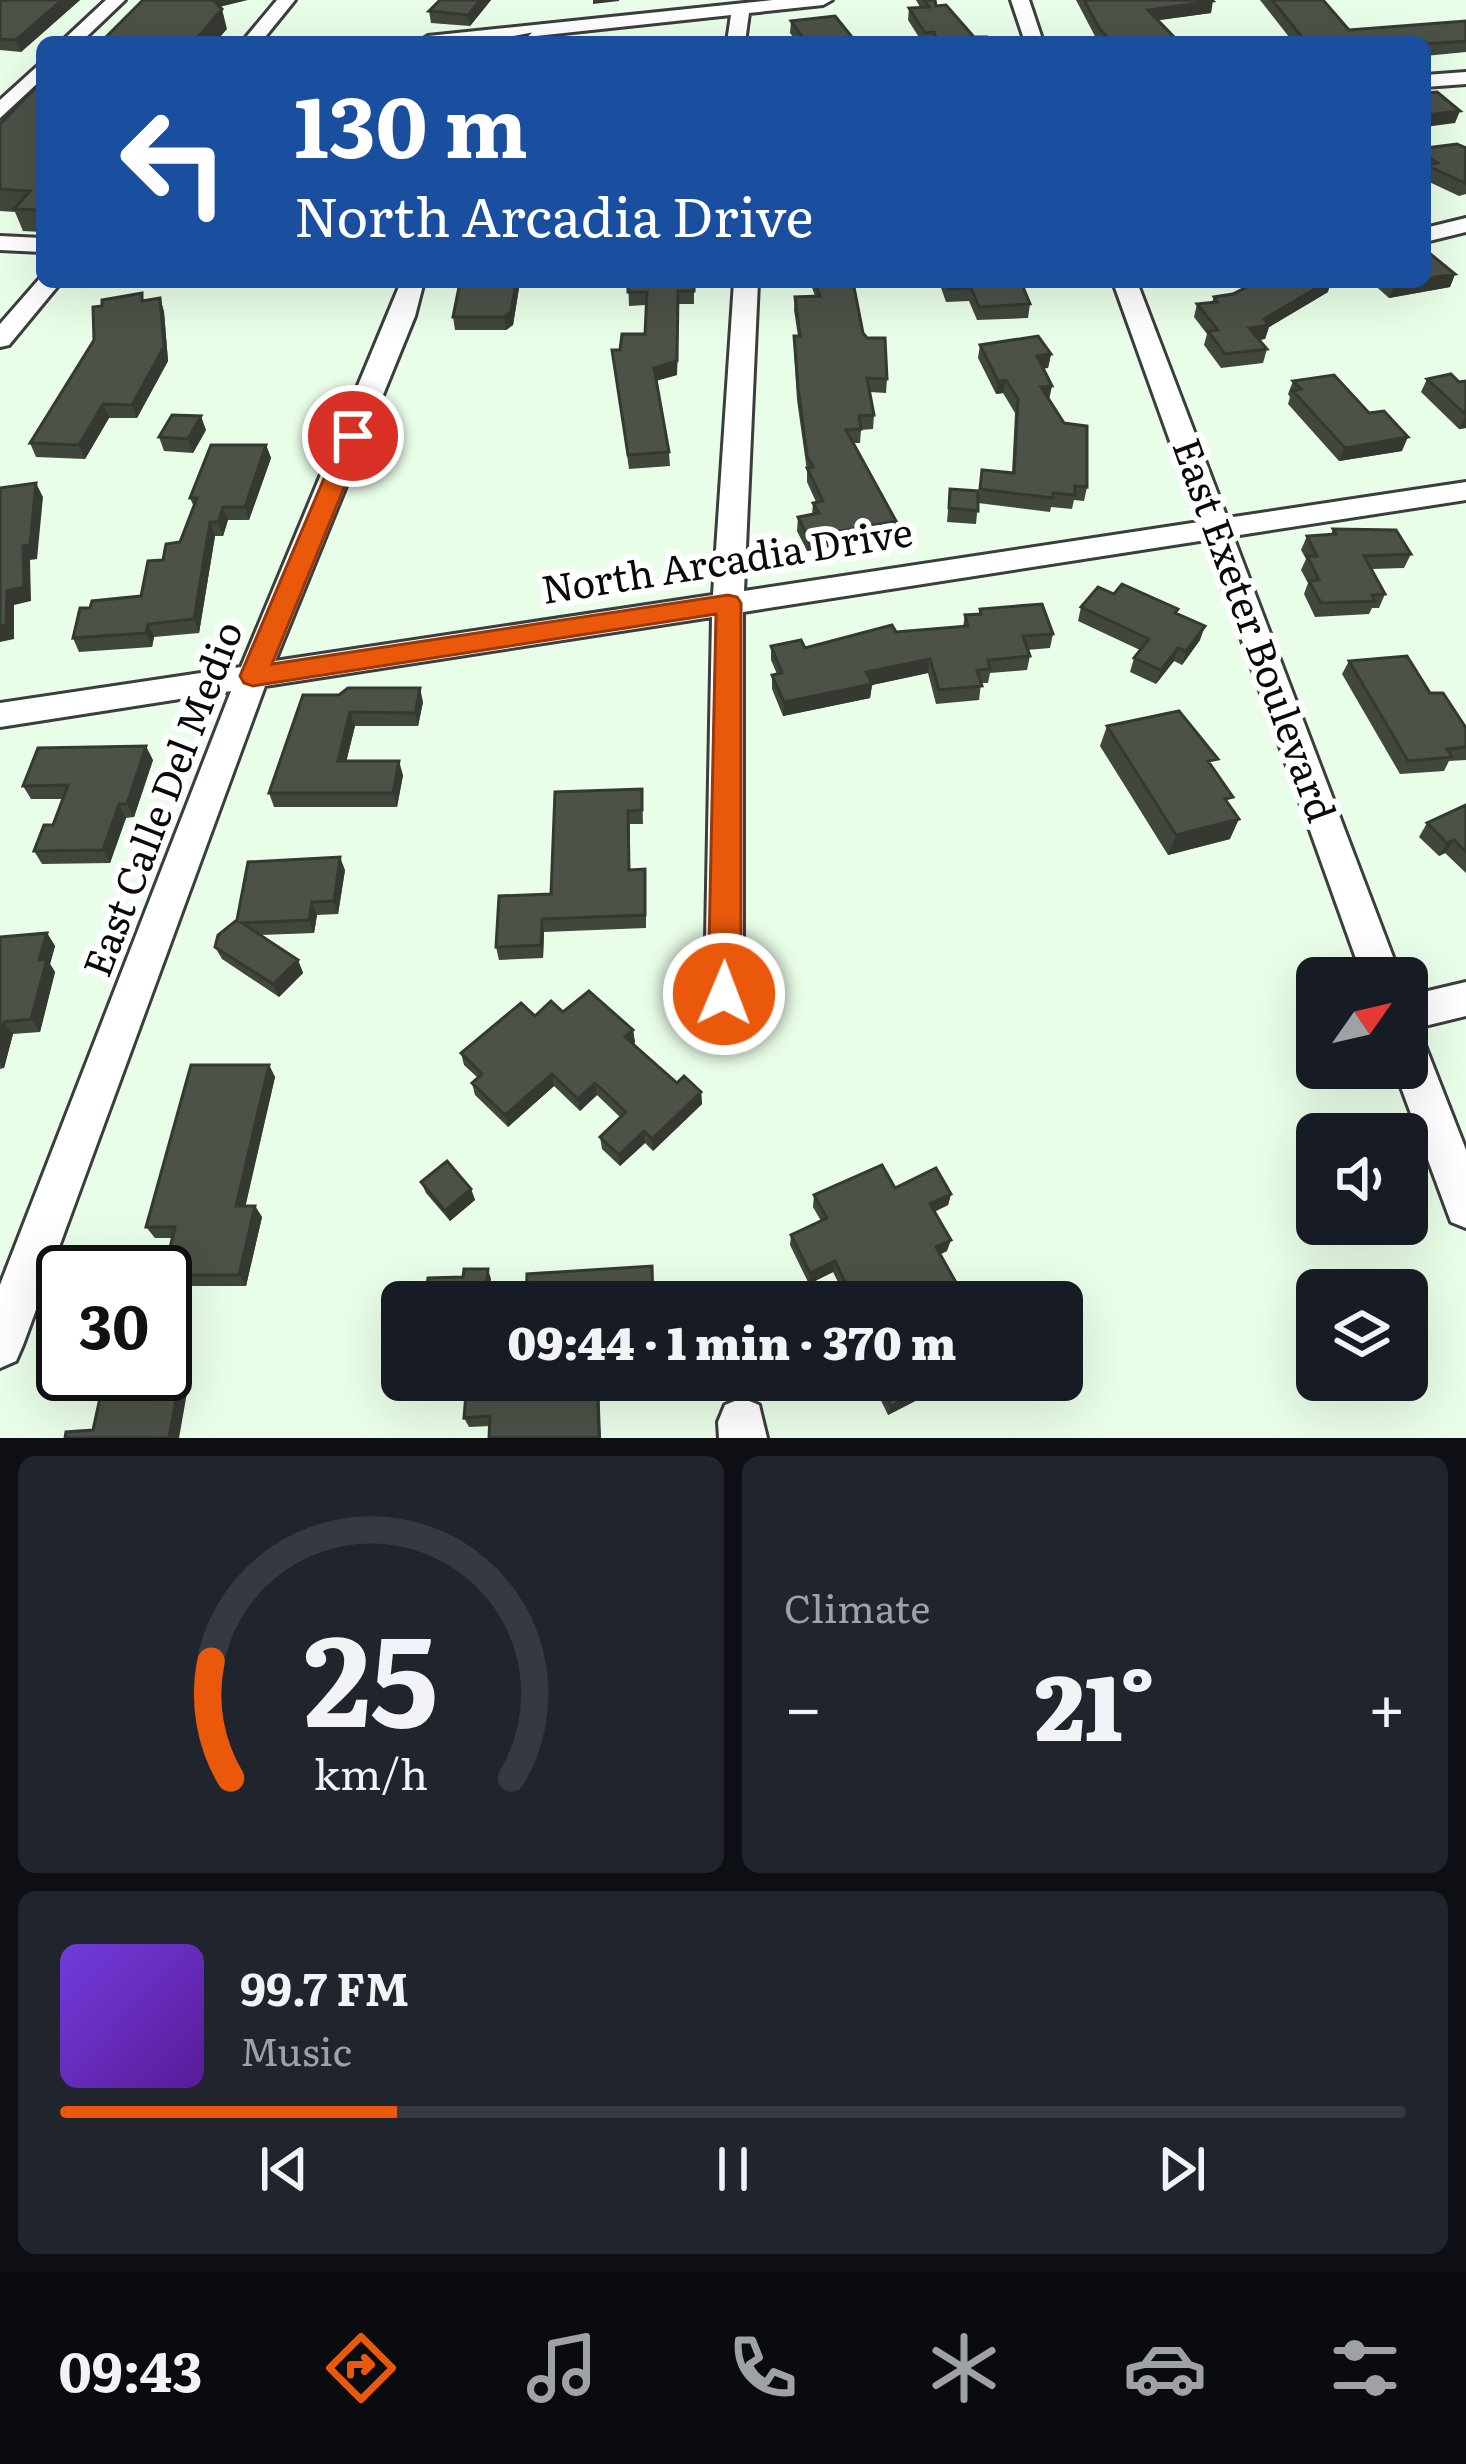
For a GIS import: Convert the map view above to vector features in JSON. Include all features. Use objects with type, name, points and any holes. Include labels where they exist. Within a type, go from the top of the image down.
[{"type":"street","points":[[77,36],[116,0]]},
{"type":"street","points":[[256,36],[286,0]]},
{"type":"street","points":[[459,36],[517,25],[824,0]]},
{"type":"street","points":[[1020,0],[1032,36]]},
{"type":"street","points":[[737,36],[741,9]]},
{"type":"street","points":[[17,69],[36,69]]},
{"type":"street","points":[[0,112],[36,75]]},
{"type":"street","points":[[1431,81],[1466,78]]},
{"type":"street","points":[[1431,234],[1466,225]]},
{"type":"street","points":[[0,243],[36,245]]},
{"type":"street","points":[[0,340],[44,288]]},
{"type":"street","name":"East Calle Del Medio","points":[[0,1346],[253,676],[403,316],[410,288]]},
{"type":"street","points":[[724,994],[728,603],[746,288]]},
{"type":"street","name":"East Exeter Boulevard","points":[[1127,288],[1374,957]]},
{"type":"street","name":"North Arcadia Drive","points":[[0,715],[1466,491]]},
{"type":"street","points":[[1428,1008],[1466,998]]},
{"type":"street","points":[[1422,1089],[1466,1207]]},
{"type":"building","points":[[0,0],[62,0],[16,40],[0,39]]},
{"type":"building","points":[[143,0],[213,0],[222,9],[199,36],[107,36]]},
{"type":"building","points":[[440,0],[480,0],[468,15],[429,11]]},
{"type":"building","points":[[924,0],[946,5],[973,36],[925,33],[909,8],[929,7]]},
{"type":"building","points":[[1084,0],[1213,1],[1148,10],[1173,36],[1106,36]]},
{"type":"building","points":[[1272,0],[1323,0],[1349,30],[1466,21],[1466,41],[1431,44],[1431,36],[1301,36]]},
{"type":"building","points":[[835,16],[851,36],[802,36],[791,21]]},
{"type":"building","points":[[36,87],[36,210],[14,209],[30,191],[0,189],[0,124]]},
{"type":"building","points":[[1431,92],[1437,92],[1460,111],[1431,114]]},
{"type":"building","points":[[1457,144],[1466,148],[1465,183],[1431,167],[1437,163],[1431,158],[1431,147]]},
{"type":"building","points":[[1431,254],[1455,274],[1431,278]]},
{"type":"building","points":[[459,288],[515,288],[511,312],[504,317],[453,317]]},
{"type":"building","points":[[628,288],[694,288],[678,291],[677,361],[654,368],[669,452],[628,455],[612,350],[620,350],[622,334],[645,334],[647,292],[628,292]]},
{"type":"building","points":[[817,288],[854,288],[863,333],[867,338],[885,338],[887,379],[867,378],[874,415],[859,416],[861,429],[846,430],[896,521],[808,537],[798,517],[819,513],[813,503],[823,501],[807,468],[813,467],[807,456],[798,387],[794,336],[800,336],[795,297],[820,296]]},
{"type":"building","points":[[971,288],[1023,288],[1030,304],[979,307]]},
{"type":"building","points":[[1244,288],[1317,288],[1264,319],[1269,325],[1249,328],[1267,349],[1225,354],[1208,331],[1218,330],[1197,304]]},
{"type":"building","points":[[142,293],[142,301],[160,298],[164,347],[132,405],[103,404],[79,445],[30,443],[94,340],[93,307],[102,306],[102,300]]},
{"type":"building","points":[[1038,336],[1051,354],[1037,356],[1052,386],[1041,387],[1064,423],[1087,426],[1087,487],[1075,486],[1075,495],[1053,493],[1053,498],[980,489],[982,470],[1014,473],[1018,399],[1006,380],[998,381],[980,345]]},
{"type":"building","points":[[1451,374],[1459,382],[1466,381],[1466,415],[1427,379]]},
{"type":"building","points":[[1334,375],[1369,413],[1384,411],[1408,437],[1345,448],[1293,391],[1301,389],[1293,381]]},
{"type":"building","points":[[172,415],[201,416],[188,439],[159,437]]},
{"type":"building","points":[[211,445],[266,445],[245,507],[223,507],[218,522],[210,522],[194,619],[148,624],[146,633],[73,638],[80,608],[90,608],[92,601],[141,596],[148,561],[163,560],[166,544],[180,542],[197,498],[190,498]]},
{"type":"building","points":[[36,483],[30,545],[23,546],[24,587],[7,591],[6,625],[0,626],[0,488]]},
{"type":"building","points":[[950,489],[978,491],[978,511],[949,508]]},
{"type":"building","points":[[1333,529],[1396,530],[1411,554],[1364,556],[1385,594],[1372,595],[1375,601],[1321,603],[1309,581],[1319,580],[1307,556],[1317,556],[1307,536],[1336,534]]},
{"type":"building","points":[[1122,584],[1205,626],[1186,651],[1178,648],[1161,670],[1134,658],[1149,639],[1081,607],[1098,587],[1114,594]]},
{"type":"building","points":[[1042,604],[1053,634],[1023,636],[1030,656],[988,660],[990,669],[977,670],[982,686],[939,690],[930,659],[866,672],[872,684],[784,702],[772,675],[782,673],[771,646],[801,640],[805,648],[892,625],[896,632],[968,626],[965,615],[981,614],[980,609]]},
{"type":"building","points":[[1407,656],[1430,693],[1443,693],[1466,728],[1466,747],[1447,749],[1452,757],[1408,761],[1349,661]]},
{"type":"building","points":[[348,688],[420,688],[415,713],[350,712],[338,761],[399,761],[393,793],[269,793],[303,695],[339,695]]},
{"type":"building","points":[[1179,711],[1218,759],[1208,761],[1233,797],[1225,799],[1239,819],[1176,835],[1107,726]]},
{"type":"building","points":[[146,746],[127,804],[119,804],[103,850],[34,851],[44,825],[53,825],[68,785],[23,786],[38,748]]},
{"type":"building","points":[[642,789],[642,810],[628,811],[629,870],[645,869],[645,915],[542,919],[541,945],[496,947],[499,896],[551,894],[555,792]]},
{"type":"building","points":[[1466,805],[1466,852],[1454,840],[1447,843],[1427,823]]},
{"type":"building","points":[[340,857],[334,901],[312,902],[309,920],[242,923],[298,960],[273,984],[215,947],[218,935],[237,920],[248,862]]},
{"type":"building","points":[[47,933],[39,960],[47,959],[31,1019],[4,1022],[0,1035],[0,937]]},
{"type":"building","points":[[589,991],[633,1030],[625,1037],[677,1083],[684,1076],[701,1092],[652,1139],[644,1131],[619,1155],[600,1137],[626,1112],[595,1083],[578,1099],[552,1074],[505,1115],[472,1083],[482,1074],[461,1053],[521,1003],[535,1016],[551,1001],[563,1012]]},
{"type":"building","points":[[191,1065],[269,1065],[236,1206],[255,1206],[239,1275],[192,1275],[192,1245],[171,1245],[175,1227],[146,1227]]},
{"type":"building","points":[[447,1161],[471,1189],[445,1211],[421,1182]]},
{"type":"building","points":[[882,1165],[895,1188],[936,1168],[951,1194],[930,1204],[951,1240],[936,1247],[955,1281],[844,1281],[835,1261],[810,1273],[791,1235],[827,1218],[814,1195]]},
{"type":"building","points":[[652,1266],[652,1281],[527,1281],[527,1274]]},
{"type":"building","points":[[464,1269],[488,1269],[487,1281],[428,1281],[428,1278],[463,1277]]},
{"type":"building","points":[[99,1401],[176,1401],[169,1438],[65,1438],[66,1432],[93,1430]]},
{"type":"building","points":[[465,1401],[598,1401],[599,1438],[489,1438],[490,1416],[464,1418]]},
{"type":"route","points":[[353,436],[253,676],[728,603],[724,994]]}]
